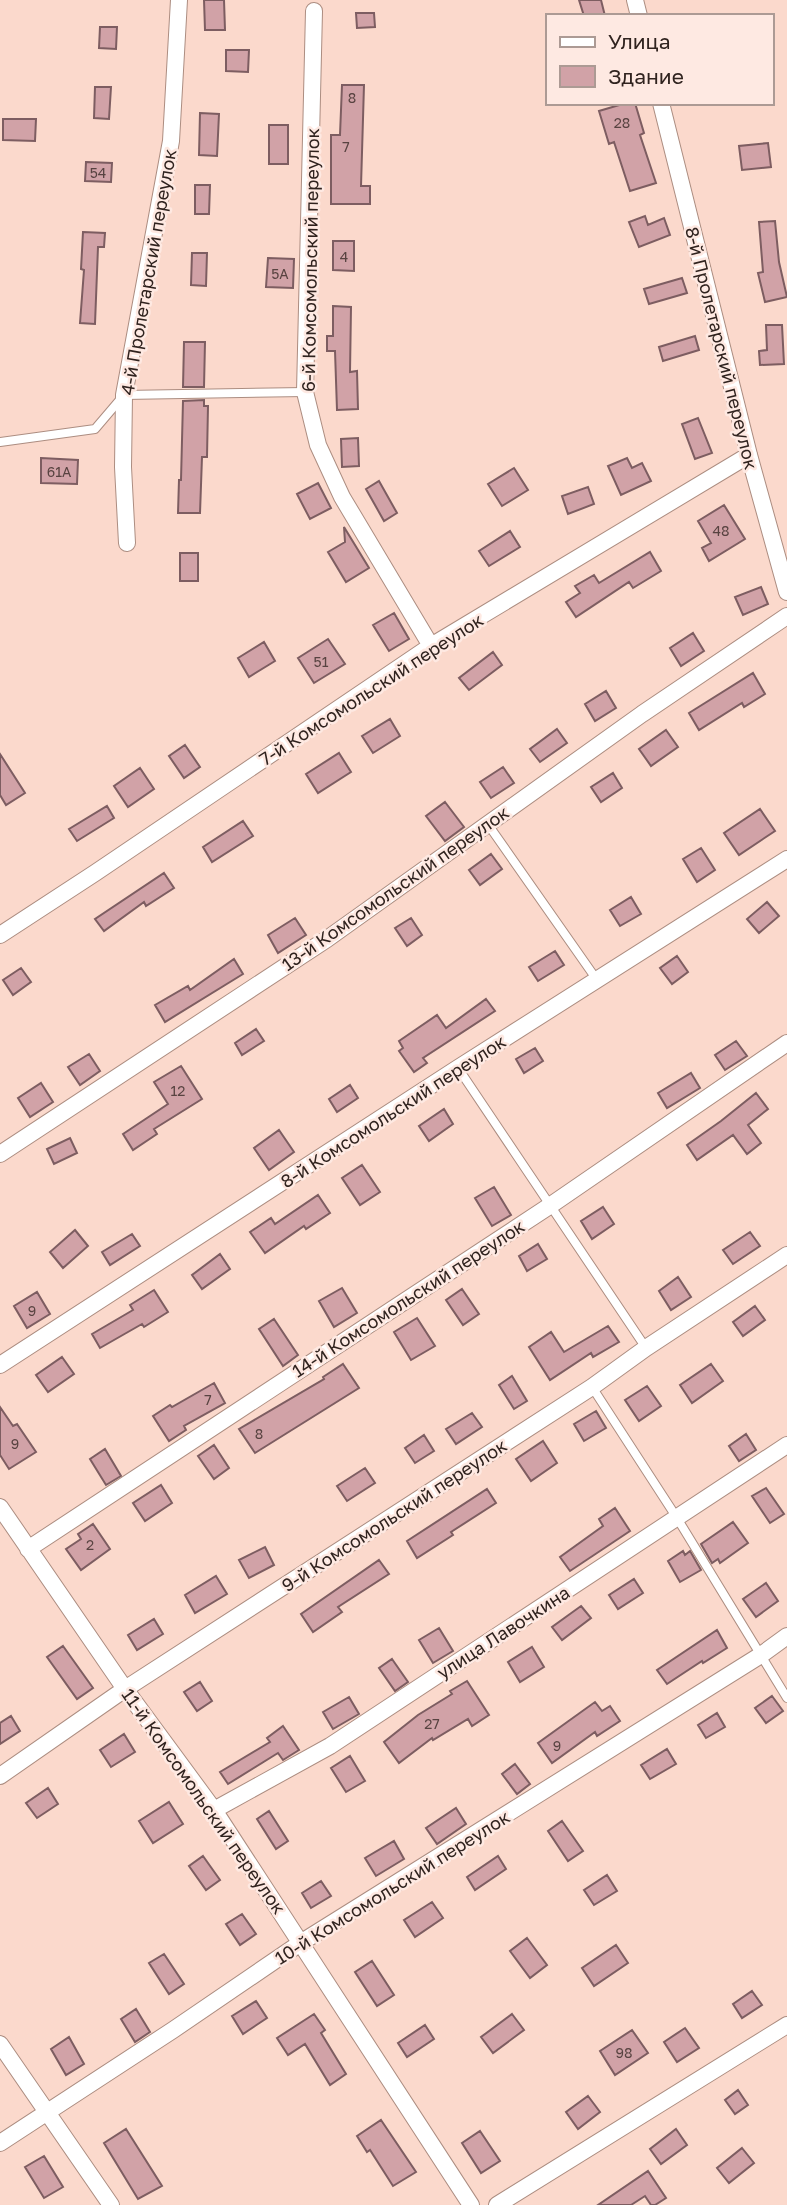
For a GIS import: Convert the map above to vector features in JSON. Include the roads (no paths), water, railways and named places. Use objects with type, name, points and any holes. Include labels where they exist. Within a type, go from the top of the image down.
[{"type":"street","name":"4-й Пролетарский переулок","points":[[127,543],[123,467],[124,395],[172,141],[179,0]]},
{"type":"street","name":"6-й Комсомольский переулок","points":[[314,11],[306,392],[318,445],[342,497],[431,646]]},
{"type":"street","name":"8-й Пролетарский переулок","points":[[662,105],[749,455],[787,592]]},
{"type":"street","name":"7-й Комсомольский переулок","points":[[0,935],[119,858],[431,646],[749,455]]},
{"type":"street","name":"13-й Комсомольский переулок","points":[[0,1154],[327,939],[487,823],[787,616]]},
{"type":"street","name":"8-й Комсомольский переулок","points":[[0,1366],[458,1068],[787,859]]},
{"type":"street","name":"14-й Комсомольский переулок","points":[[28,1549],[551,1205],[787,1043]]},
{"type":"street","name":"9-й Комсомольский переулок","points":[[0,1776],[125,1689],[592,1387],[787,1255]]},
{"type":"street","name":"улица Лавочкина","points":[[214,1810],[330,1746],[787,1444]]},
{"type":"street","name":"11-й Комсомольский переулок","points":[[0,1507],[125,1689],[214,1810],[471,2205]]},
{"type":"street","name":"10-й Комсомольский переулок","points":[[0,2143],[302,1942],[761,1655],[787,1636]]},
{"type":"street","points":[[497,2205],[787,2025]]},
{"type":"street","points":[[0,2044],[111,2205]]},
{"type":"lane","points":[[0,442],[94,429],[124,395],[306,392]]},
{"type":"lane","points":[[487,823],[597,980]]},
{"type":"lane","points":[[458,1068],[646,1348]]},
{"type":"lane","points":[[592,1387],[677,1518],[787,1698]]}]
